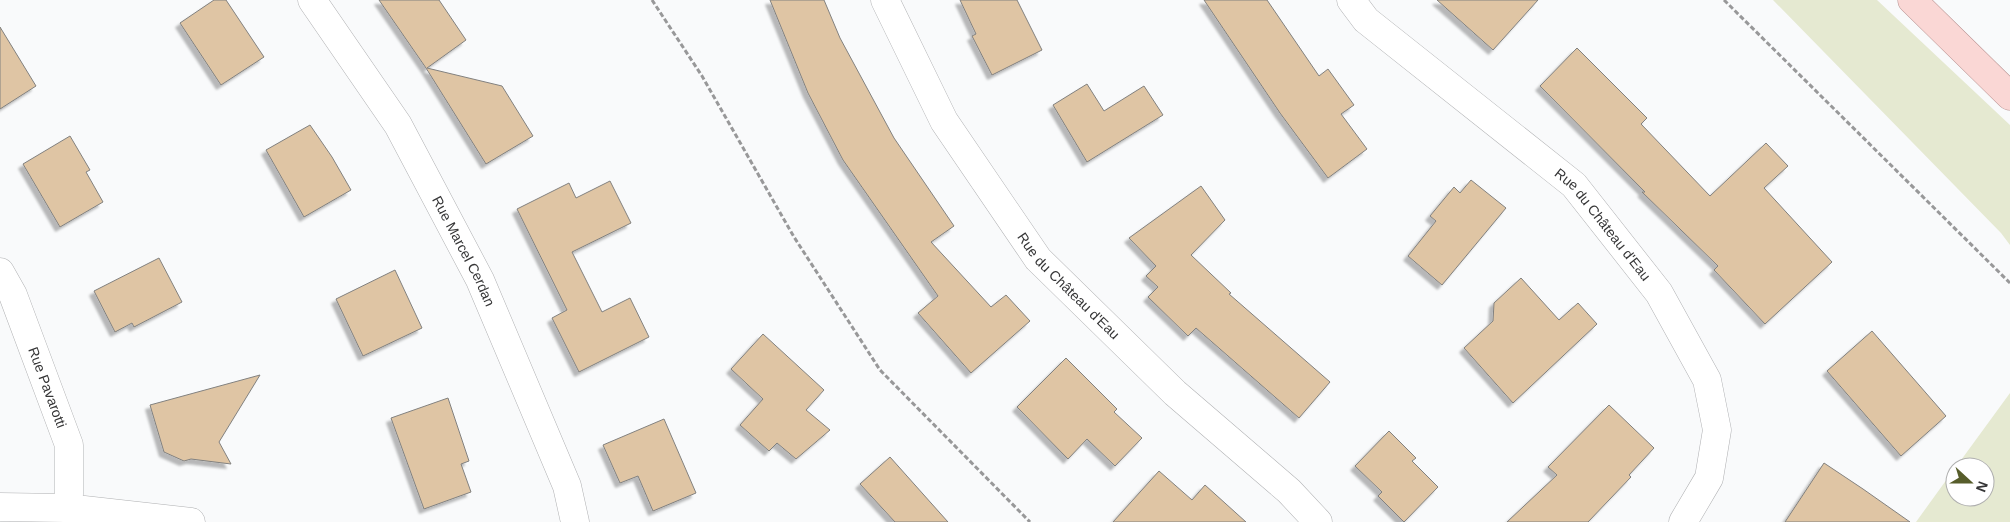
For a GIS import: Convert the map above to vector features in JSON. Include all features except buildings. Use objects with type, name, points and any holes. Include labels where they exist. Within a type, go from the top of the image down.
[{"type":"main road","points":[[1912,0],[2010,96]]},
{"type":"street","name":"Rue Marcel Cerdan","points":[[312,0],[398,125],[480,280],[567,486],[575,522]]},
{"type":"street","name":"Rue du Château d'Eau","points":[[885,0],[944,121],[1038,258],[1174,393],[1289,491],[1318,522]]},
{"type":"street","name":"Rue du Château d'Eau","points":[[1351,0],[1366,20],[1574,185],[1659,293],[1707,380],[1716,430],[1709,478],[1683,522]]},
{"type":"street","name":"Rue Pavarotti","points":[[0,272],[13,295],[69,445],[69,494],[66,508]]},
{"type":"street","points":[[0,507],[66,508],[191,522]]},
{"type":"path","points":[[652,0],[702,76],[794,237],[880,370],[1030,522]]},
{"type":"path","points":[[1724,0],[2010,283]]},
{"type":"green space","points":[[1773,0],[1877,0],[2010,125],[2010,245],[2001,233]]},
{"type":"green space","points":[[2010,393],[2010,522],[1916,522],[1945,482],[1945,507],[1995,507],[1995,457],[1963,457]]}]
